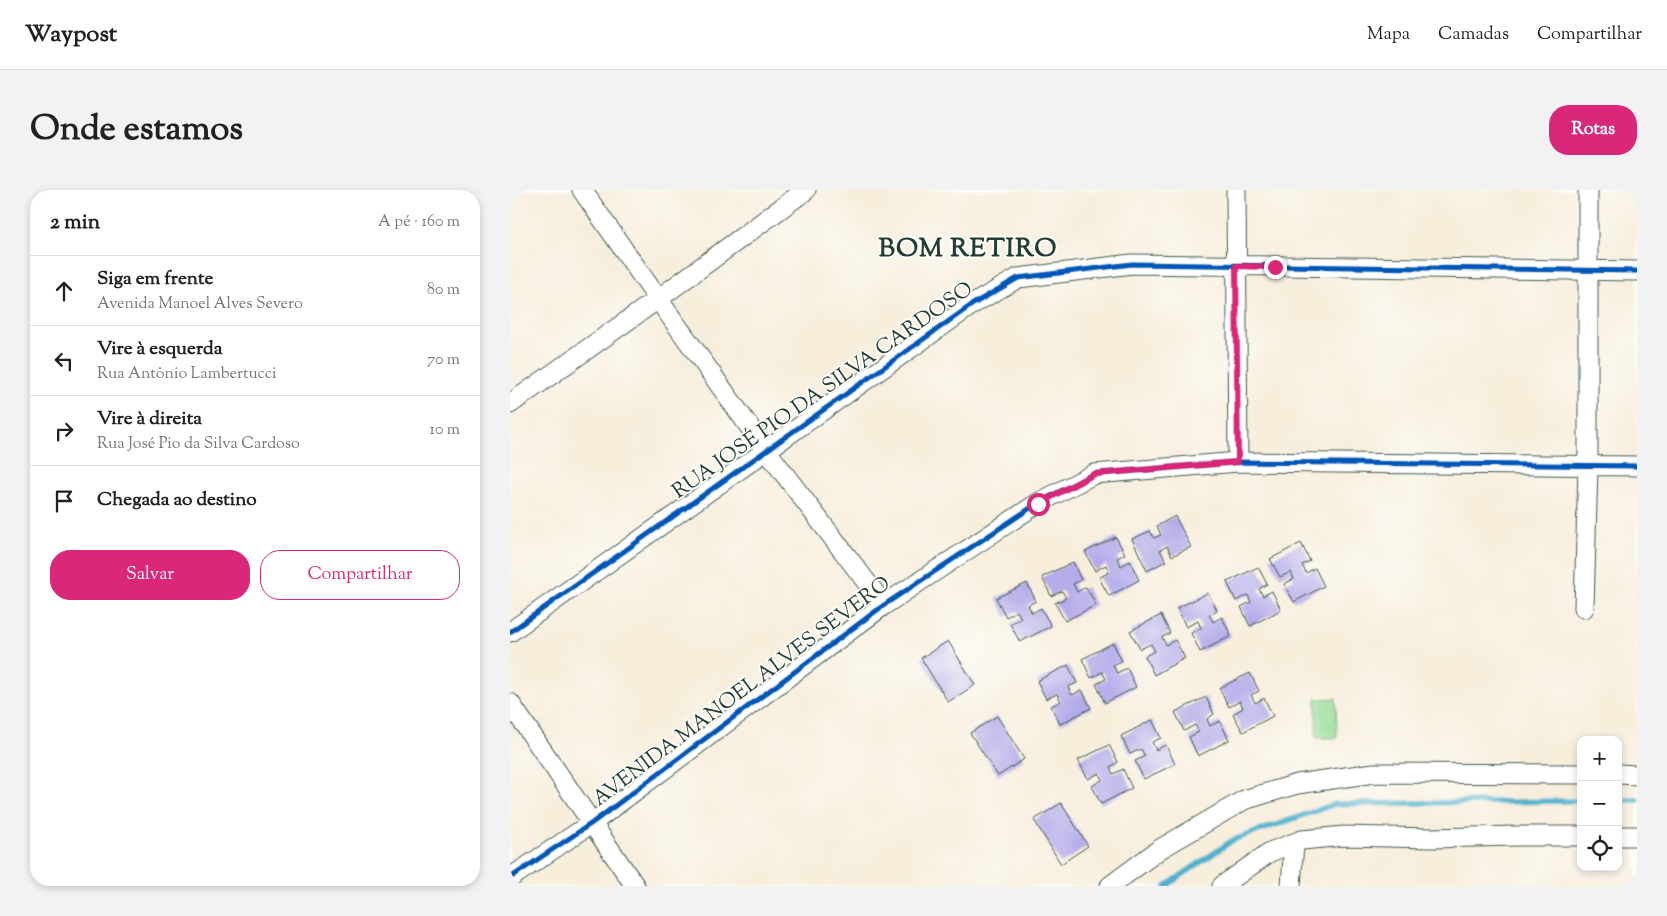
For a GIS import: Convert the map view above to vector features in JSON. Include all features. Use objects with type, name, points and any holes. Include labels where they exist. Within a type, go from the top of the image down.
[{"type":"street","points":[[582,190],[766,450],[884,605]]},
{"type":"street","points":[[510,404],[658,299],[806,190]]},
{"type":"street","points":[[1236,190],[1238,462]]},
{"type":"street","points":[[1584,608],[1588,466],[1588,190]]},
{"type":"street","name":"RUA JOSÉ PIO DA SILVA CARDOSO","points":[[510,632],[973,304],[1018,278],[1132,264],[1637,271]]},
{"type":"street","name":"AVENIDA MANOEL ALVES SEVERO","points":[[510,878],[592,823],[884,605],[1038,504],[1094,474],[1238,462],[1637,466]]},
{"type":"street","points":[[510,704],[635,886]]},
{"type":"street","points":[[1110,886],[1160,849],[1244,800],[1297,784],[1374,773],[1577,774]]},
{"type":"street","points":[[1622,774],[1637,774]]},
{"type":"street","points":[[1222,886],[1270,852],[1302,840],[1344,836],[1431,838],[1577,836]]},
{"type":"street","points":[[1622,836],[1637,836]]},
{"type":"street","points":[[1291,886],[1294,843]]},
{"type":"green space","points":[[1336,698],[1337,738],[1316,738],[1316,699]]},
{"type":"building","points":[[1175,516],[1191,547],[1172,556],[1167,546],[1160,550],[1166,561],[1147,571],[1132,539],[1150,531],[1154,538],[1161,535],[1157,526]]},
{"type":"building","points":[[1116,537],[1125,554],[1117,558],[1121,566],[1130,561],[1139,580],[1109,596],[1099,578],[1109,572],[1106,565],[1095,571],[1085,552]]},
{"type":"building","points":[[1301,543],[1310,561],[1302,565],[1306,573],[1315,568],[1324,586],[1294,602],[1284,584],[1294,579],[1291,572],[1280,577],[1270,559]]},
{"type":"building","points":[[1073,562],[1081,580],[1073,584],[1077,592],[1086,587],[1096,605],[1065,621],[1055,603],[1066,598],[1062,591],[1051,596],[1042,577]]},
{"type":"building","points":[[1258,567],[1267,584],[1259,589],[1263,596],[1272,591],[1281,610],[1250,626],[1241,607],[1251,602],[1248,595],[1236,601],[1227,582]]},
{"type":"building","points":[[1027,583],[1036,601],[1028,605],[1032,613],[1041,608],[1051,626],[1020,642],[1010,624],[1021,618],[1017,611],[1006,617],[996,598]]},
{"type":"building","points":[[1208,593],[1217,610],[1209,615],[1213,622],[1222,617],[1231,636],[1200,652],[1191,633],[1201,628],[1198,621],[1186,627],[1177,608]]},
{"type":"building","points":[[1161,615],[1170,633],[1162,637],[1166,645],[1175,640],[1185,658],[1154,675],[1145,656],[1155,651],[1151,644],[1140,649],[1130,631]]},
{"type":"building","points":[[948,641],[975,685],[948,702],[921,658]]},
{"type":"building","points":[[1113,643],[1122,661],[1113,665],[1117,673],[1127,668],[1136,687],[1105,703],[1096,684],[1106,679],[1102,672],[1091,678],[1082,659]]},
{"type":"building","points":[[1068,665],[1077,683],[1068,687],[1072,695],[1082,690],[1091,708],[1060,724],[1051,706],[1061,701],[1057,694],[1046,699],[1037,681]]},
{"type":"building","points":[[1250,673],[1259,691],[1251,695],[1255,703],[1264,698],[1273,716],[1243,732],[1233,714],[1243,708],[1240,701],[1229,707],[1219,688]]},
{"type":"building","points":[[1206,697],[1214,714],[1207,719],[1210,726],[1220,721],[1229,740],[1198,756],[1189,737],[1199,732],[1195,725],[1184,731],[1175,712]]},
{"type":"building","points":[[997,716],[1024,759],[998,776],[970,733]]},
{"type":"building","points":[[1152,720],[1161,738],[1152,742],[1156,750],[1166,745],[1175,764],[1144,779],[1135,761],[1145,756],[1141,749],[1130,754],[1121,736]]},
{"type":"building","points":[[1109,745],[1118,762],[1110,767],[1113,774],[1123,769],[1132,788],[1101,804],[1092,786],[1102,780],[1099,773],[1088,779],[1078,760]]},
{"type":"building","points":[[1061,803],[1088,846],[1061,864],[1034,820]]},
{"type":"waterway","points":[[1622,800],[1637,800]]},
{"type":"waterway","points":[[1166,886],[1233,840],[1335,804],[1577,801]]},
{"type":"cycle path","points":[[510,632],[973,304],[1018,278],[1132,264],[1637,271]]},
{"type":"cycle path","points":[[510,878],[592,823],[884,605],[1038,503],[1094,474],[1238,462],[1637,466]]},
{"type":"district","name":"BOM RETIRO","points":[[968,249]]},
{"type":"route","points":[[1038,504],[1094,474],[1238,462],[1236,266],[1275,267]]}]
